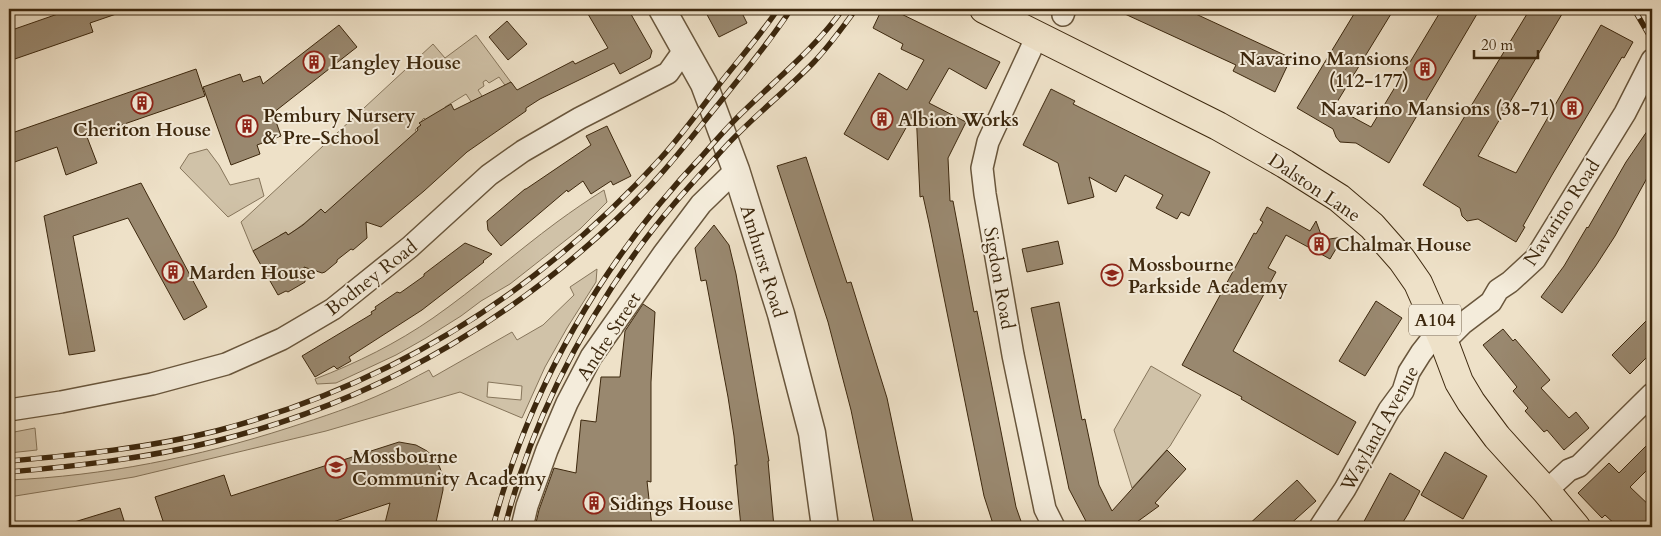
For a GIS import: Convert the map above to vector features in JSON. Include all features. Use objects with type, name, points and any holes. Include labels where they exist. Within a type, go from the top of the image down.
[{"type":"main road","name":"Dalston Lane","points":[[984,9],[1218,126],[1285,164],[1339,198],[1372,226],[1402,260],[1418,283],[1459,382],[1471,402],[1497,437],[1576,527]]},
{"type":"street","name":"Amhurst Road","points":[[662,9],[704,84],[736,170],[781,314],[812,433],[825,527]]},
{"type":"street","name":"Sigdon Road","points":[[1037,36],[988,142],[982,168],[1013,355],[1045,509],[1054,527]]},
{"type":"street","name":"Bodney Road","points":[[9,410],[152,384],[226,364],[282,339],[333,309],[410,247],[490,175],[523,151],[589,113],[668,74],[685,49]]},
{"type":"street","name":"Navarino Road","points":[[1441,336],[1462,324],[1492,302],[1498,290],[1510,282],[1535,259],[1625,113],[1652,61]]},
{"type":"street","name":"Andre Street","points":[[522,527],[527,506],[567,403],[592,357],[664,253],[702,204],[736,170]]},
{"type":"street","name":"Wayland Avenue","points":[[1320,527],[1345,489],[1388,410],[1403,391],[1409,372],[1421,352],[1441,336]]},
{"type":"street","points":[[1546,491],[1569,470],[1579,466],[1652,394]]},
{"type":"shaded area","points":[[476,35],[513,85],[507,88],[499,77],[489,83],[486,80],[483,82],[484,86],[478,90],[486,102],[476,109],[466,94],[445,107],[456,122],[427,121],[424,118],[420,123],[421,125],[415,130],[427,145],[336,225],[321,209],[288,235],[286,232],[280,235],[282,238],[258,253],[256,249],[253,251],[241,222],[433,44],[445,58]]},
{"type":"shaded area","points":[[207,149],[230,185],[259,178],[264,196],[228,217],[180,168],[189,154]]},
{"type":"shaded area","points":[[604,190],[607,202],[580,229],[510,284],[396,355],[336,383],[317,384],[315,379],[376,352],[433,318],[557,222]]},
{"type":"shaded area","points":[[597,269],[596,282],[545,367],[522,418],[460,392],[326,431],[134,477],[9,497],[9,480],[45,478],[115,469],[220,448],[288,428],[351,406],[393,389],[429,370],[433,377],[512,332],[517,340],[543,325],[574,295],[570,287]],"holes":[[[488,382],[522,386],[521,400],[487,397]]]},
{"type":"shaded area","points":[[1151,366],[1201,395],[1170,446],[1132,488],[1114,430]]},
{"type":"shaded area","points":[[35,428],[37,450],[9,453],[9,433]]},
{"type":"building","points":[[72,9],[122,9],[122,12],[90,23],[93,32],[9,61],[9,31]]},
{"type":"building","points":[[585,9],[628,9],[652,51],[650,58],[620,74],[614,63],[540,99],[467,152],[381,227],[366,222],[367,238],[337,260],[325,272],[322,273],[304,267],[305,282],[288,292],[286,291],[278,295],[253,251],[286,232],[288,235],[321,209],[325,213],[418,130],[417,128],[421,125],[419,123],[451,104],[454,110],[511,82],[517,90],[573,61],[575,64],[608,48]]},
{"type":"building","points":[[704,9],[740,9],[747,23],[719,37]]},
{"type":"building","points":[[882,9],[891,9],[1000,62],[986,89],[949,68],[929,103],[966,122],[948,158],[950,201],[953,201],[974,312],[977,311],[1016,507],[1023,527],[994,527],[984,496],[929,223],[923,196],[920,197],[916,110],[888,160],[844,134],[879,73],[907,90],[924,60],[901,49],[903,44],[873,28]]},
{"type":"building","points":[[1114,9],[1185,9],[1291,58],[1275,92],[1233,71],[1236,65]]},
{"type":"building","points":[[1357,9],[1394,9],[1334,107],[1371,127],[1442,9],[1480,9],[1389,163],[1356,143],[1340,142],[1333,129],[1297,108]]},
{"type":"building","points":[[1530,9],[1565,9],[1478,156],[1516,173],[1601,25],[1633,42],[1624,58],[1622,57],[1552,175],[1516,242],[1478,219],[1467,221],[1462,216],[1460,208],[1423,185]]},
{"type":"building","points":[[507,21],[527,44],[508,60],[489,37]]},
{"type":"building","points":[[339,25],[357,47],[273,113],[281,136],[257,145],[260,154],[231,165],[203,87],[240,74],[243,82],[260,76],[263,84]]},
{"type":"building","points":[[196,69],[205,96],[87,137],[97,163],[66,175],[57,147],[9,164],[9,134]]},
{"type":"building","points":[[1051,89],[1075,101],[1073,104],[1210,172],[1189,216],[1181,212],[1177,219],[1156,208],[1163,195],[1125,175],[1116,192],[1089,177],[1094,197],[1068,204],[1058,163],[1023,145]]},
{"type":"building","points":[[1652,124],[1652,169],[1615,236],[1562,313],[1541,297],[1564,266],[1626,162]]},
{"type":"building","points":[[607,126],[631,176],[613,185],[611,181],[591,194],[583,181],[568,192],[567,190],[501,246],[488,230],[487,221],[525,189],[591,145],[586,136]]},
{"type":"building","points":[[806,157],[847,283],[851,282],[887,398],[914,527],[875,527],[851,410],[828,322],[777,166]]},
{"type":"building","name":"Marden House","points":[[141,183],[207,307],[184,320],[128,218],[73,236],[95,351],[69,355],[44,216]]},
{"type":"building","points":[[1267,207],[1310,231],[1316,221],[1323,240],[1343,237],[1330,259],[1286,235],[1268,268],[1276,272],[1233,351],[1356,422],[1338,455],[1241,399],[1242,397],[1182,365],[1254,233],[1256,234],[1263,222],[1260,220]]},
{"type":"building","points":[[714,225],[729,245],[736,274],[769,461],[774,527],[741,527],[735,465],[737,465],[728,397],[706,280],[701,281],[695,248]]},
{"type":"building","points":[[1058,241],[1063,264],[1027,272],[1022,249]]},
{"type":"building","points":[[465,243],[492,254],[422,310],[349,357],[351,361],[337,369],[334,366],[315,377],[302,356],[372,314],[371,312],[376,309],[375,307],[397,292],[400,293],[424,276],[424,274]]},
{"type":"building","points":[[1376,301],[1402,318],[1365,376],[1339,361]]},
{"type":"building","points":[[1059,302],[1082,420],[1085,419],[1099,485],[1112,511],[1167,450],[1186,469],[1155,503],[1159,506],[1130,527],[1089,527],[1069,489],[1031,308]]},
{"type":"building","points":[[643,304],[655,312],[651,382],[651,482],[647,481],[652,527],[535,527],[554,468],[576,473],[581,420],[596,422],[601,377],[620,377],[625,331]]},
{"type":"building","points":[[1652,315],[1652,352],[1630,374],[1612,355]]},
{"type":"building","points":[[1503,329],[1513,341],[1515,339],[1550,380],[1541,388],[1569,418],[1576,412],[1589,428],[1564,450],[1547,430],[1544,432],[1525,411],[1528,408],[1513,391],[1517,387],[1483,345]]},
{"type":"building","points":[[1652,440],[1652,465],[1630,487],[1652,508],[1652,527],[1618,527],[1605,515],[1602,518],[1578,493],[1609,463],[1619,473]]},
{"type":"building","points":[[399,442],[416,445],[427,451],[435,458],[440,468],[443,477],[443,490],[435,527],[384,527],[390,503],[318,527],[165,527],[155,497],[224,475],[231,496]]},
{"type":"building","points":[[1445,452],[1487,476],[1463,519],[1421,495]]},
{"type":"building","points":[[1390,473],[1420,491],[1408,514],[1400,527],[1361,527]]},
{"type":"building","points":[[1297,480],[1316,501],[1287,527],[1246,527]]},
{"type":"building","points":[[120,508],[126,527],[72,527],[71,523]]},
{"type":"railway","points":[[9,461],[165,442],[216,431],[281,412],[342,388],[402,360],[458,328],[512,292],[564,252],[613,207],[660,159],[778,9]]},
{"type":"railway","points":[[9,472],[139,457],[216,441],[278,423],[337,401],[395,375],[450,345],[504,311],[555,273],[603,232],[649,187],[675,158],[745,71],[791,9]]},
{"type":"railway","points":[[493,527],[508,475],[527,425],[549,376],[574,328],[602,282],[666,196],[734,120],[809,49],[843,9]]},
{"type":"railway","points":[[505,527],[527,454],[557,383],[614,283],[646,238],[680,197],[726,146],[814,62],[856,9]]},
{"type":"railway","points":[[1634,9],[1652,40]]},
{"type":"railway","points":[[1646,9],[1652,19]]},
{"type":"place","name":"Langley House","points":[[314,62]]},
{"type":"place","name":"Navarino Mansions (112-177)","points":[[1425,69]]},
{"type":"place","name":"Cheriton House","points":[[142,103]]},
{"type":"place","name":"Navarino Mansions (38-71)","points":[[1572,108]]},
{"type":"place","name":"Albion Works","points":[[882,119]]},
{"type":"place","name":"Pembury Nursery & Pre-School","points":[[247,126]]},
{"type":"place","name":"Chalmar House","points":[[1319,244]]},
{"type":"place","name":"Marden House","points":[[173,272]]},
{"type":"place","name":"Mossbourne Parkside Academy","points":[[1112,275]]},
{"type":"place","name":"Mossbourne Community Academy","points":[[336,467]]},
{"type":"place","name":"Sidings House","points":[[594,503]]}]
